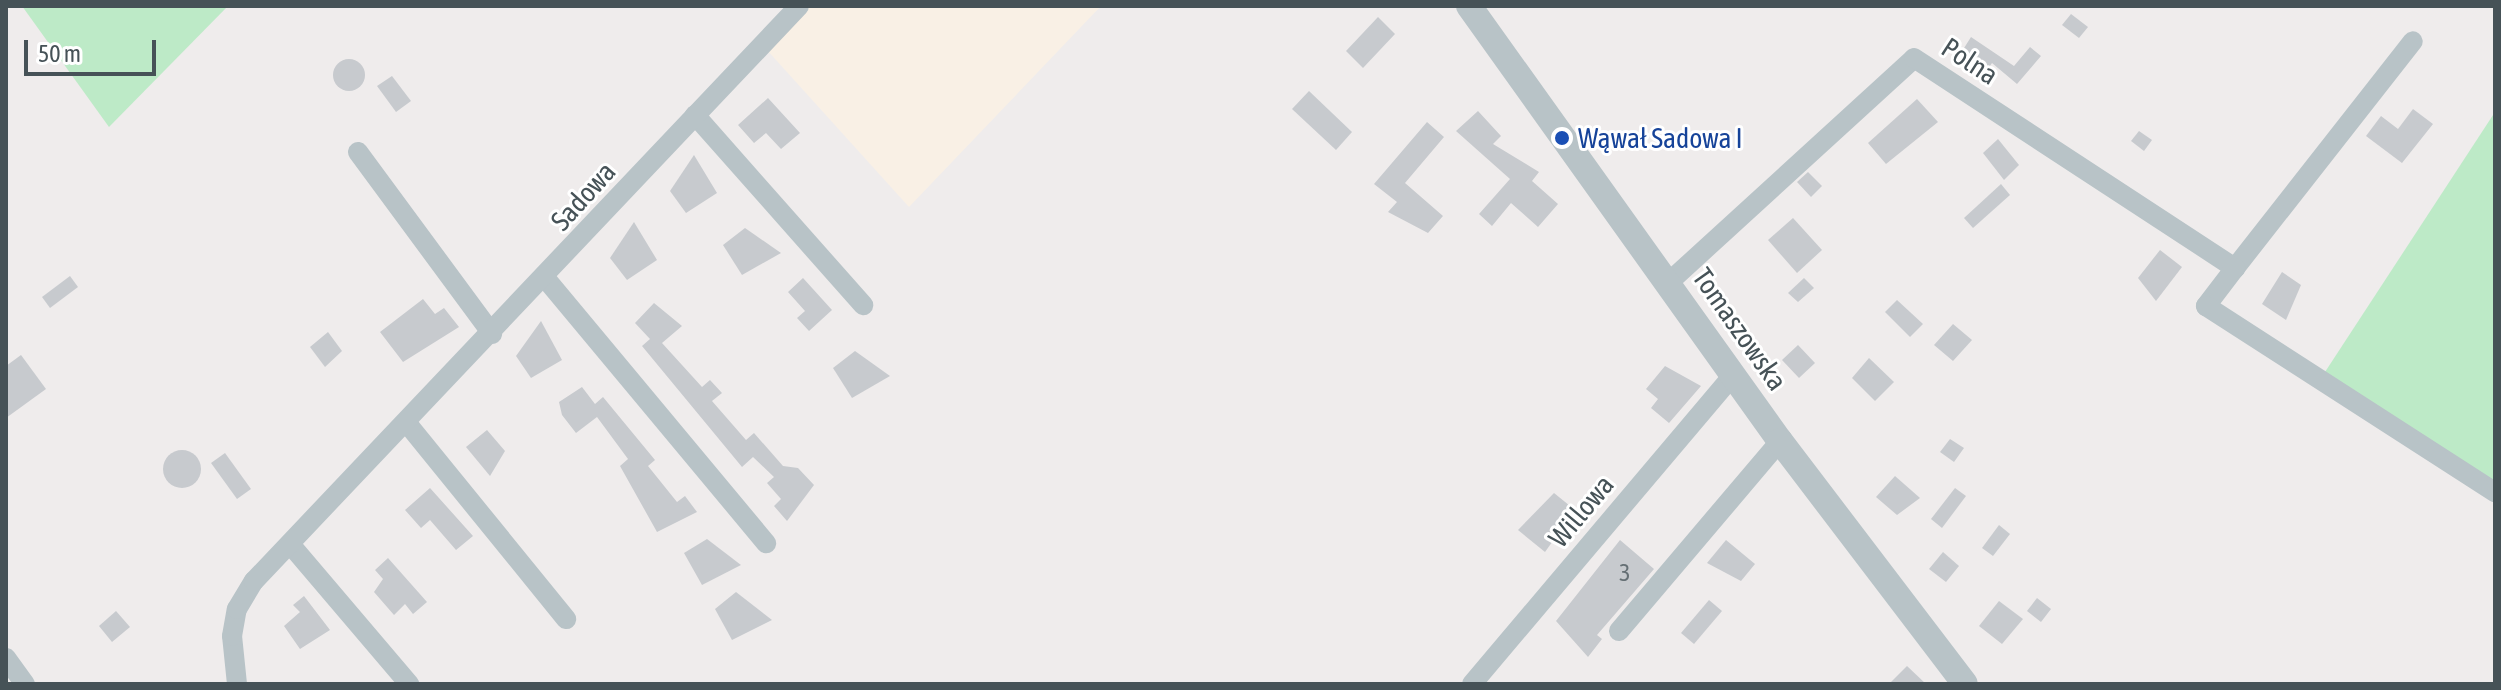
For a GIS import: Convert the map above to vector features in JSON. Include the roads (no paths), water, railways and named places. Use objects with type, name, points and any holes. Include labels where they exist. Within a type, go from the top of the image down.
[{"type":"street","name":"Sadowa","points":[[237,684],[237,609],[290,544],[546,279],[799,6]]},
{"type":"street","name":"Tomaszowska","points":[[1469,6],[1780,441],[1965,684]]},
{"type":"street","points":[[2413,41],[2206,306],[2495,492]]},
{"type":"street","name":"Polna","points":[[1668,283],[1914,58],[2235,268]]},
{"type":"street","points":[[695,115],[863,305]]},
{"type":"street","points":[[358,152],[492,334]]},
{"type":"street","points":[[546,279],[766,543]]},
{"type":"street","name":"Willowa","points":[[1472,684],[1733,375]]},
{"type":"street","points":[[406,422],[566,619]]},
{"type":"street","points":[[1619,631],[1780,441]]},
{"type":"street","points":[[290,544],[409,684]]},
{"type":"street","points":[[6,658],[25,684]]},
{"type":"place","name":"Wąwał Sadowa I","points":[[1562,138]]}]
